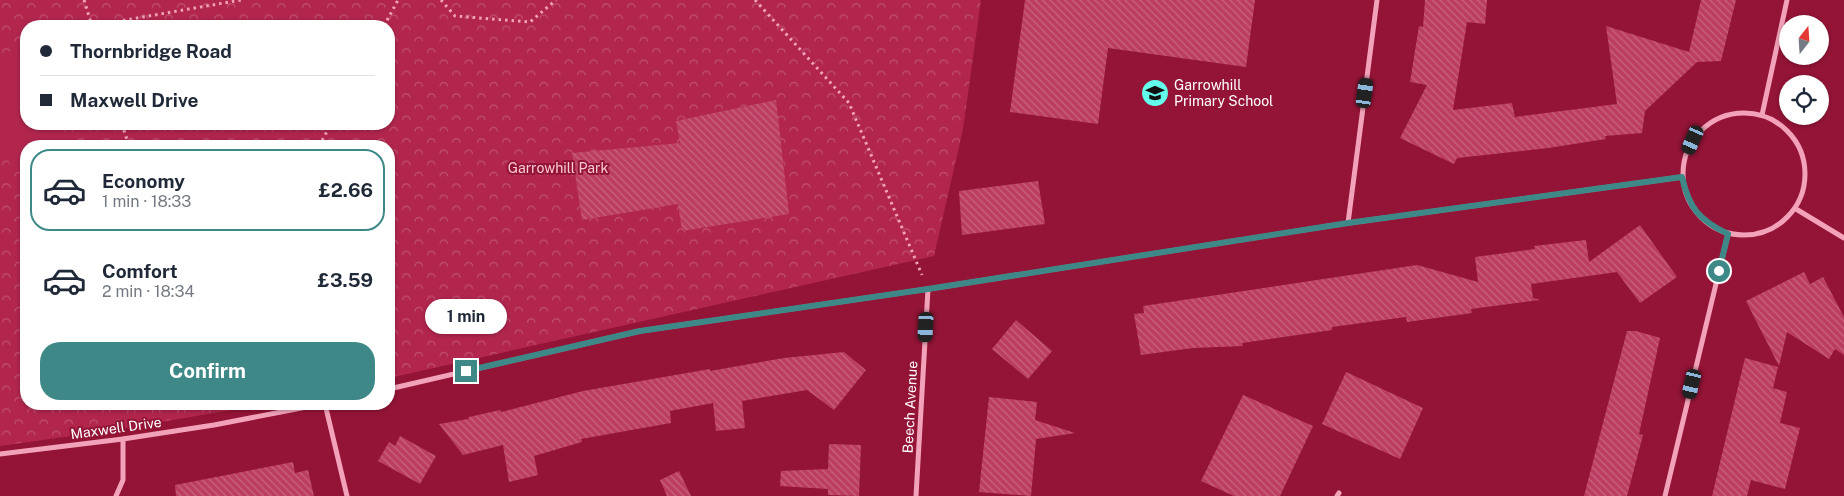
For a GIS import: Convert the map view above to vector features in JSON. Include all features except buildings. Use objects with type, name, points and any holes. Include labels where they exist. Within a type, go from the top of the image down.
[{"type":"street","points":[[1348,223],[1377,0]]},
{"type":"street","points":[[1762,115],[1787,0]]},
{"type":"street","points":[[1742,112],[1762,115],[1779,123],[1793,136],[1802,153],[1806,172],[1804,192],[1796,209],[1783,223],[1766,232],[1747,236],[1728,234],[1710,226],[1696,213],[1686,196],[1682,177],[1684,158],[1688,148],[1706,125],[1723,116],[1742,112]]},
{"type":"street","points":[[395,388],[640,331],[928,289],[1348,223],[1682,177]]},
{"type":"street","points":[[1796,209],[1844,238]]},
{"type":"street","points":[[1665,496],[1728,234]]},
{"type":"street","name":"Beech Avenue","points":[[916,496],[928,289]]},
{"type":"street","name":"Maxwell Drive","points":[[0,454],[123,439],[214,425],[293,410]]},
{"type":"street","points":[[326,410],[347,496]]},
{"type":"street","points":[[116,496],[123,480],[123,439]]},
{"type":"path","points":[[84,0],[89,20]]},
{"type":"path","points":[[126,20],[241,0]]},
{"type":"path","points":[[387,20],[398,0]]},
{"type":"path","points":[[440,0],[455,16],[530,22],[556,0]]},
{"type":"path","points":[[755,0],[848,103],[928,289]]},
{"type":"path","points":[[124,130],[127,140]]},
{"type":"green space","name":"Garrowhill Park","points":[[0,0],[981,0],[963,129],[934,256],[395,377],[395,140],[20,140],[20,410],[232,410],[114,430],[0,446]]},
{"type":"green space","points":[[20,48],[20,130],[60,130],[64,140],[20,140],[20,167],[12,170],[0,138],[0,55]]},
{"type":"place","name":"Garrowhill Primary School","points":[[1155,93]]},
{"type":"route","points":[[466,371],[640,331],[928,289],[1348,223],[1682,177],[1686,196],[1696,213],[1710,226],[1728,234],[1719,271]]}]
